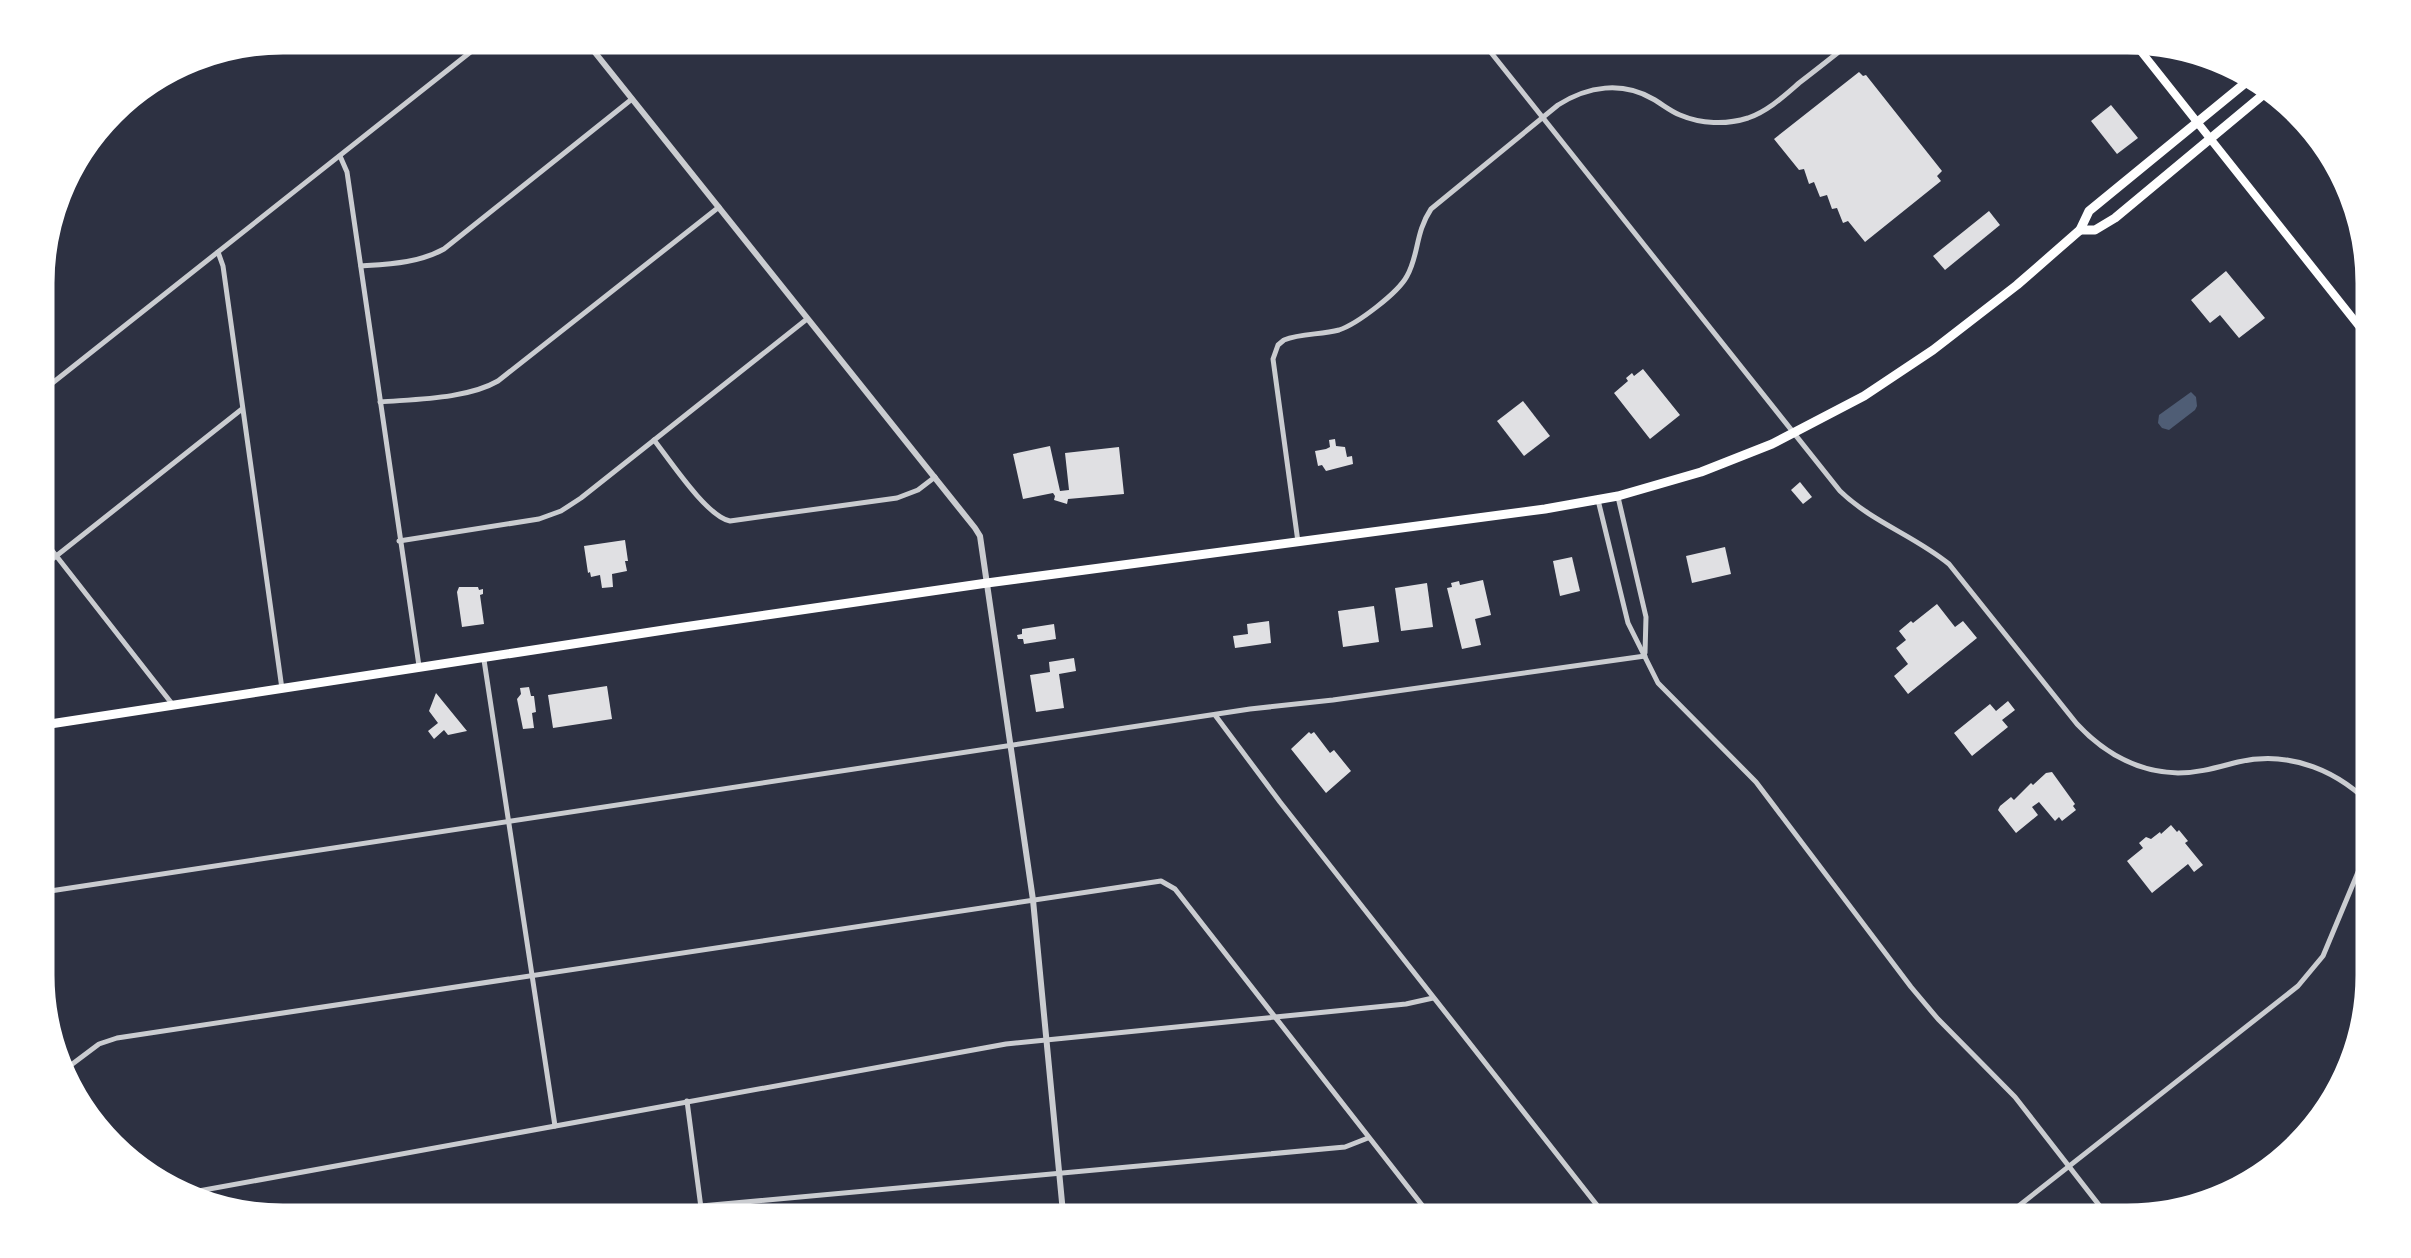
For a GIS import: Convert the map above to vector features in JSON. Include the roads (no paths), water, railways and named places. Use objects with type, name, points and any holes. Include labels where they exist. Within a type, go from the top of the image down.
[{"type":"main road","points":[[2142,53],[2358,325]]},
{"type":"main road","points":[[52,723],[419,666],[1598,500],[1701,472],[1772,444],[1864,396],[1933,350],[2017,285],[2080,230],[2089,211],[2245,84]]},
{"type":"main road","points":[[2080,230],[2103,226],[2262,96]]},
{"type":"street","points":[[53,383],[471,52]]},
{"type":"street","points":[[595,52],[980,536],[1034,900],[1063,1206]]},
{"type":"street","points":[[1491,52],[1847,498],[1949,564],[2077,724],[2110,752],[2142,768],[2198,772],[2256,759],[2292,760],[2345,782],[2358,794]]},
{"type":"street","points":[[1298,542],[1273,359],[1278,345],[1290,337],[1349,326],[1400,286],[1412,264],[1418,232],[1431,209],[1577,94],[1624,88],[1644,94],[1676,114],[1718,123],[1763,111],[1839,52]]},
{"type":"street","points":[[360,266],[411,262],[444,248],[632,99]]},
{"type":"street","points":[[340,156],[347,172],[419,666]]},
{"type":"street","points":[[380,402],[468,393],[491,385],[719,207]]},
{"type":"street","points":[[218,252],[282,689]]},
{"type":"street","points":[[400,541],[550,516],[581,498],[808,318]]},
{"type":"street","points":[[53,559],[242,409]]},
{"type":"street","points":[[654,440],[722,520],[897,498],[918,490],[935,477]]},
{"type":"street","points":[[1618,496],[1646,617],[1645,656]]},
{"type":"street","points":[[1598,500],[1628,623],[1658,683],[1756,782],[1910,987],[2008,1088],[2100,1205]]},
{"type":"street","points":[[53,551],[172,705]]},
{"type":"street","points":[[52,891],[1215,715],[1645,656]]},
{"type":"street","points":[[484,657],[555,1126]]},
{"type":"street","points":[[1215,715],[1597,1205]]},
{"type":"street","points":[[2019,1205],[2298,986],[2323,956],[2358,872]]},
{"type":"street","points":[[71,1066],[100,1044],[117,1038],[1166,882],[1422,1205]]},
{"type":"street","points":[[202,1190],[1046,1038],[1274,1018],[1433,998]]},
{"type":"street","points":[[687,1101],[701,1206]]},
{"type":"street","points":[[704,1206],[1345,1147],[1369,1137]]},
{"type":"water","points":[[2191,392],[2196,397],[2195,410],[2169,430],[2162,428],[2159,415]]}]
